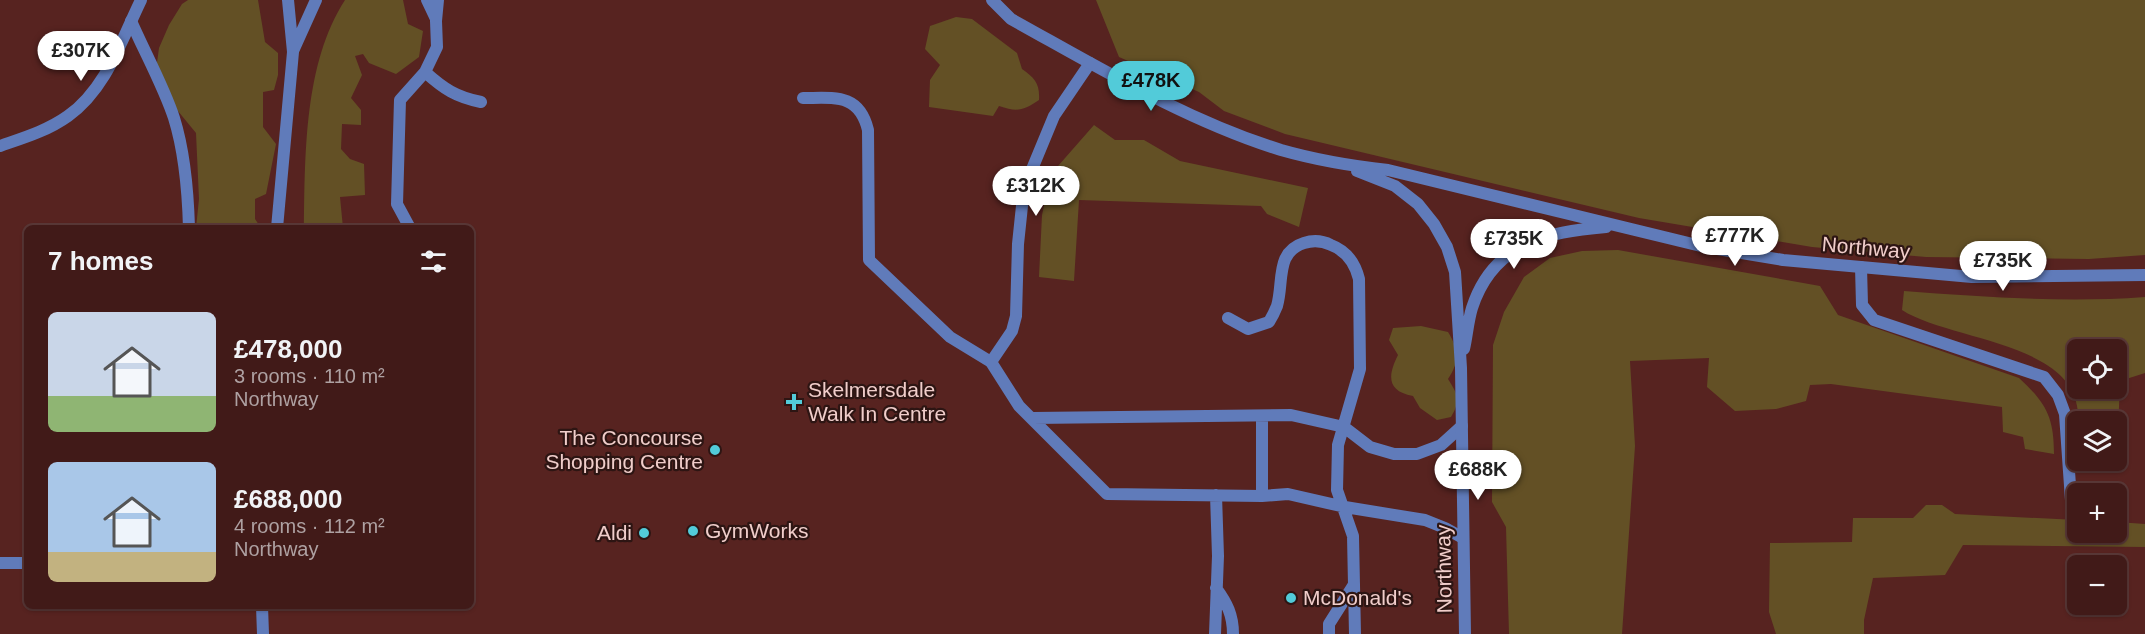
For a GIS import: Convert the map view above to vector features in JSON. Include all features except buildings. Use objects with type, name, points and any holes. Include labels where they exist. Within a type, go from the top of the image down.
[{"type":"street","points":[[0,146],[36,134],[68,116],[92,93],[105,74],[141,0]]},
{"type":"street","points":[[277,225],[293,52],[288,0]]},
{"type":"street","points":[[293,52],[316,0]]},
{"type":"street","points":[[427,0],[436,21]]},
{"type":"street","points":[[408,225],[397,204],[400,100],[425,72],[437,47],[438,0]]},
{"type":"street","name":"Northway","points":[[992,0],[1011,20],[1175,108],[1281,150],[1342,165],[1388,170],[1705,247],[1783,260],[1972,278],[2145,275]]},
{"type":"street","points":[[131,21],[174,117],[188,194],[189,225]]},
{"type":"street","points":[[991,362],[1012,331],[1016,316],[1019,235],[1022,206],[1030,174],[1040,145],[1054,116],[1090,63]]},
{"type":"street","points":[[425,72],[441,87],[460,98],[481,102]]},
{"type":"street","points":[[803,98],[843,99],[856,105],[865,118],[869,260],[950,337],[991,362],[1020,406],[1107,494],[1262,496],[1288,494],[1345,507],[1425,520],[1463,538]]},
{"type":"street","name":"Northway","points":[[1342,165],[1395,186],[1418,204],[1434,224],[1447,247],[1455,272],[1461,368],[1466,634]]},
{"type":"street","points":[[1461,368],[1472,308],[1483,282],[1498,264],[1517,248],[1543,236],[1567,230],[1616,226]]},
{"type":"street","points":[[1228,318],[1248,329],[1269,322],[1277,307],[1284,261],[1288,251],[1298,245],[1309,241],[1321,241],[1343,251],[1351,259],[1359,279],[1360,369],[1338,445],[1337,490],[1345,507],[1353,537],[1355,634]]},
{"type":"street","points":[[1861,267],[1862,305],[1874,320],[2044,377],[2058,395],[2065,414],[2070,483]]},
{"type":"street","points":[[1033,418],[1291,415],[1344,427],[1370,447],[1394,454],[1417,454],[1441,445],[1462,426]]},
{"type":"street","points":[[1262,416],[1262,496]]},
{"type":"street","points":[[1215,634],[1218,556],[1216,495]]},
{"type":"street","points":[[0,563],[24,563]]},
{"type":"street","points":[[1329,634],[1329,624],[1354,585]]},
{"type":"street","points":[[1216,588],[1227,602],[1233,620],[1233,634]]},
{"type":"street","points":[[262,609],[263,634]]},
{"type":"shaded area","points":[[188,0],[258,0],[265,42],[278,53],[278,75],[274,90],[263,92],[263,127],[276,144],[266,194],[255,199],[255,219],[259,225],[196,225],[199,199],[196,133],[173,105],[156,70],[159,48],[182,4]]},
{"type":"shaded area","points":[[345,0],[403,0],[408,24],[423,31],[419,57],[396,74],[369,63],[363,54],[355,56],[362,75],[351,98],[361,110],[361,125],[342,124],[341,149],[350,159],[364,164],[365,195],[340,197],[343,225],[304,225],[307,140],[314,81],[321,52]]},
{"type":"shaded area","points":[[1096,0],[2145,0],[2145,255],[2089,259],[1926,257],[1812,247],[1639,218],[1285,134],[1224,111],[1199,92],[1119,57]]},
{"type":"shaded area","points":[[956,17],[972,19],[1017,53],[1022,69],[1033,79],[1039,90],[1039,100],[1020,109],[999,106],[993,116],[929,107],[930,80],[940,65],[925,49],[930,26]]},
{"type":"shaded area","points":[[1094,125],[1115,140],[1144,140],[1180,161],[1308,188],[1299,227],[1267,214],[1261,206],[1079,200],[1074,281],[1039,277],[1042,215],[1051,174]]},
{"type":"shaded area","points":[[1618,250],[1820,286],[1838,315],[2019,378],[2036,395],[2047,412],[2054,441],[2054,454],[2025,449],[2023,437],[2003,432],[2002,407],[1831,384],[1810,385],[1806,401],[1776,409],[1735,411],[1707,387],[1709,358],[1630,361],[1635,446],[1622,634],[1509,634],[1506,527],[1492,502],[1493,345],[1504,312],[1524,277],[1550,258],[1582,251]]},
{"type":"shaded area","points":[[1904,291],[2055,299],[2145,297],[2145,373],[2127,379],[2127,339],[2067,339],[2067,384],[2052,368],[2029,355],[1922,320],[1902,310]]},
{"type":"shaded area","points":[[1421,326],[1448,332],[1456,350],[1455,367],[1448,379],[1457,398],[1451,417],[1437,420],[1420,408],[1413,396],[1398,390],[1392,381],[1392,369],[1398,355],[1389,340],[1393,328]]},
{"type":"shaded area","points":[[2074,399],[2119,399],[2119,411],[2078,411]]},
{"type":"shaded area","points":[[1926,505],[1942,505],[1955,514],[2067,520],[2067,543],[2127,543],[2127,523],[2145,524],[2145,547],[1963,545],[1945,575],[1873,578],[1864,620],[1864,634],[1776,634],[1769,612],[1770,543],[1852,542],[1853,518],[1913,518]]},
{"type":"place","name":"Skelmersdale Walk In Centre","points":[[794,402]]},
{"type":"place","name":"The Concourse Shopping Centre","points":[[715,450]]},
{"type":"place","name":"GymWorks","points":[[693,531]]},
{"type":"place","name":"Aldi","points":[[644,533]]},
{"type":"place","name":"McDonald's","points":[[1291,598]]}]
